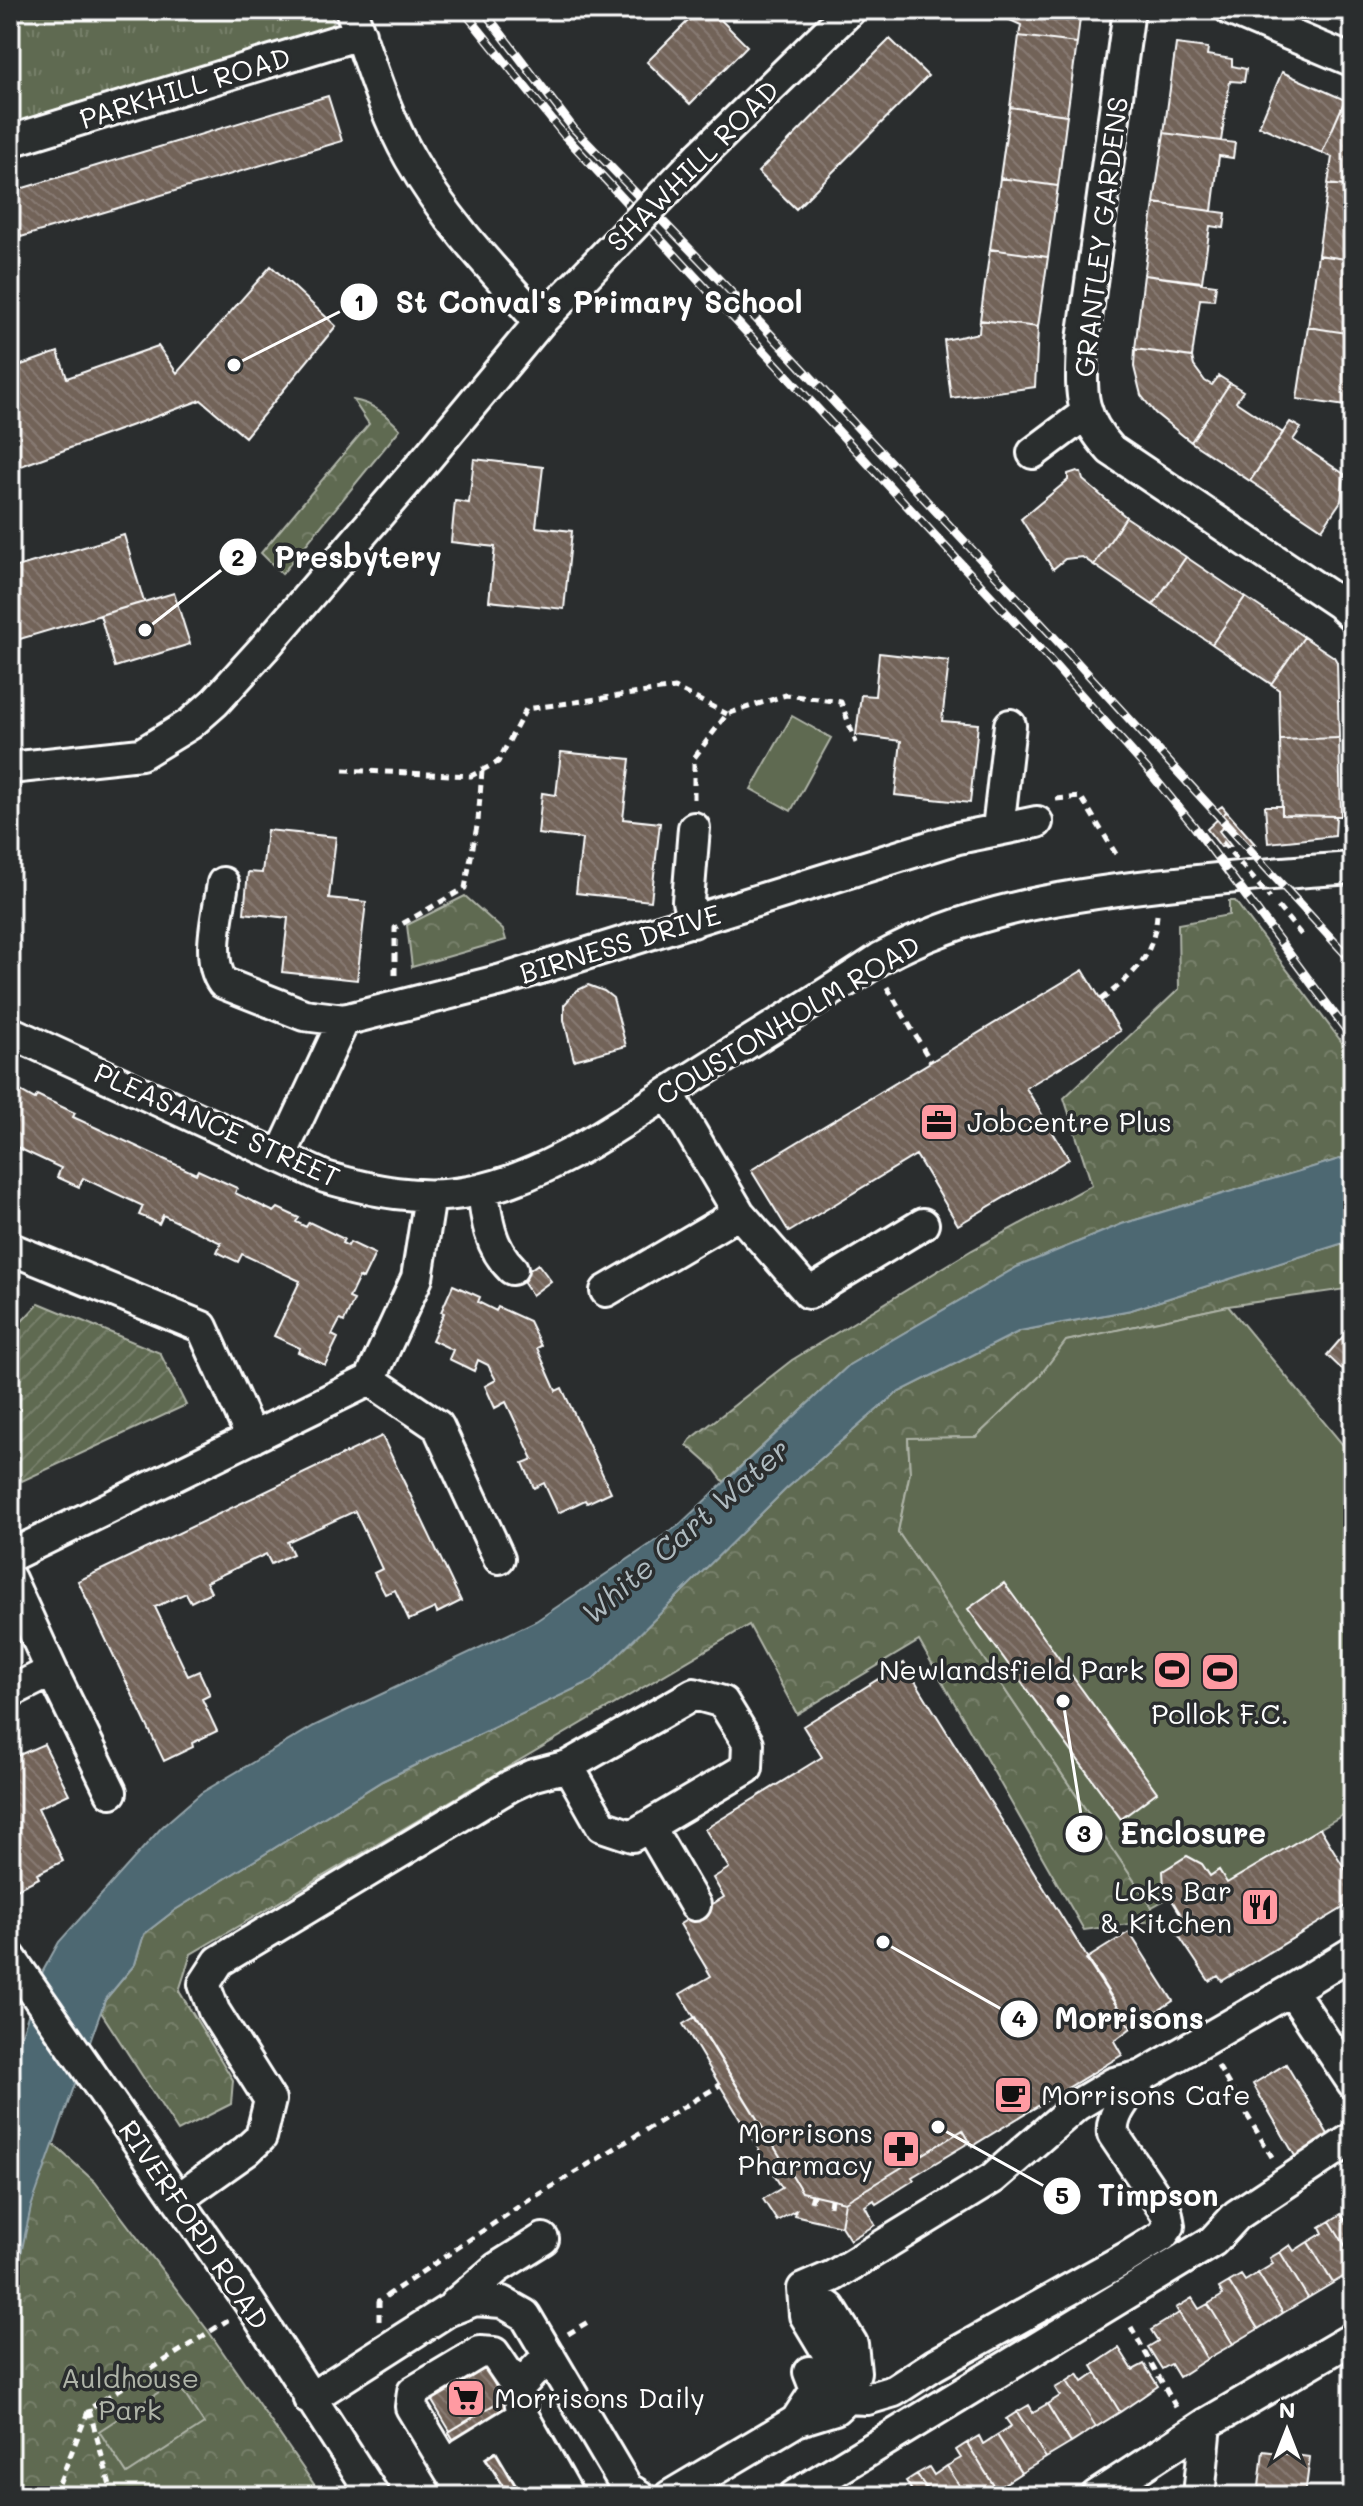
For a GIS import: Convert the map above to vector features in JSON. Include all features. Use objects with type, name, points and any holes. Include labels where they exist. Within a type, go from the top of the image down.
[{"type":"street","name":"SHAWHILL ROAD","points":[[10,768],[141,754],[190,724],[215,702],[427,458],[540,322],[700,156],[850,10]]},
{"type":"street","name":"GRANTLEY GARDENS","points":[[1129,10],[1083,340],[1085,414],[1100,439],[1111,450],[1339,603],[1353,616]]},
{"type":"street","points":[[1231,10],[1353,61]]},
{"type":"street","points":[[356,22],[394,127],[418,171],[457,229],[540,322]]},
{"type":"street","name":"PARKHILL ROAD","points":[[10,141],[356,22]]},
{"type":"street","points":[[1033,453],[1085,414]]},
{"type":"street","points":[[998,829],[1010,725]]},
{"type":"street","name":"BIRNESS DRIVE","points":[[344,1020],[502,980],[945,842],[1037,822]]},
{"type":"street","points":[[693,922],[688,901],[694,828]]},
{"type":"street","name":"COUSTONHOLM ROAD","points":[[523,1176],[569,1154],[873,963],[951,925],[1014,907],[1069,897],[1160,885],[1353,868]]},
{"type":"street","points":[[223,883],[213,957],[216,973],[223,983],[304,1015],[344,1020],[281,1155]]},
{"type":"street","name":"PLEASANCE STREET","points":[[10,1032],[325,1177],[369,1190],[430,1196],[483,1189],[523,1176]]},
{"type":"street","points":[[668,1093],[739,1213],[809,1293],[923,1224]]},
{"type":"street","points":[[483,1189],[486,1217],[499,1256],[512,1269]]},
{"type":"street","points":[[10,1556],[370,1380],[417,1278],[430,1196]]},
{"type":"street","points":[[606,1291],[739,1213]]},
{"type":"street","points":[[10,1255],[14,1250],[202,1327],[252,1438]]},
{"type":"street","points":[[370,1380],[438,1426],[499,1558]]},
{"type":"street","points":[[10,1579],[111,1792]]},
{"type":"street","points":[[10,1692],[52,1671]]},
{"type":"street","points":[[178,2199],[261,2137],[270,2100],[214,2011],[204,1984],[219,1961],[510,1786],[534,1775],[568,1766],[694,1694],[723,1702],[748,1743],[747,1768],[632,1836],[602,1826],[568,1766]]},
{"type":"street","points":[[649,1826],[695,1905]]},
{"type":"street","points":[[847,2398],[829,2355],[805,2315],[803,2289],[844,2269],[993,2178],[1077,2105],[1114,2083],[1142,2076],[1353,1952]]},
{"type":"street","name":"RIVERFORD ROAD","points":[[11,1958],[251,2305],[374,2496]]},
{"type":"street","points":[[1291,1990],[1353,2083]]},
{"type":"street","points":[[670,2496],[796,2421],[835,2409],[847,2398],[867,2399],[894,2391],[934,2365],[1162,2236],[1169,2226],[1167,2214],[1113,2134],[1111,2124],[1117,2109],[1142,2076]]},
{"type":"street","points":[[794,2496],[1213,2241],[1237,2215],[1353,2138]]},
{"type":"street","points":[[309,2399],[447,2311],[497,2268],[543,2239]]},
{"type":"street","points":[[447,2311],[475,2300],[502,2302],[525,2315],[630,2493]]},
{"type":"street","points":[[1096,2496],[1199,2429],[1353,2338]]},
{"type":"street","points":[[490,2496],[487,2443],[549,2355]]},
{"type":"street","points":[[796,2421],[816,2390],[809,2372]]},
{"type":"street","points":[[1199,2429],[1199,2496]]},
{"type":"street","points":[[487,2443],[518,2496]]},
{"type":"street","points":[[487,2443],[541,2496]]},
{"type":"street","points":[[487,2443],[568,2496]]},
{"type":"path","points":[[343,770],[471,776],[498,762],[526,709],[675,688],[727,714]]},
{"type":"path","points":[[694,828],[694,758],[727,714],[786,695],[841,702],[856,743]]},
{"type":"path","points":[[395,1007],[395,928],[465,888],[478,821],[483,770]]},
{"type":"path","points":[[1091,814],[1109,842]]},
{"type":"path","points":[[1222,842],[1270,898]]},
{"type":"path","points":[[1101,1000],[1135,973],[1155,937],[1160,885]]},
{"type":"path","points":[[1278,907],[1304,938]]},
{"type":"path","points":[[873,963],[931,1062]]},
{"type":"path","points":[[1203,2041],[1287,2182]]},
{"type":"path","points":[[380,2354],[379,2301],[513,2210],[720,2085]]},
{"type":"path","points":[[1116,2300],[1199,2429]]},
{"type":"path","points":[[54,2496],[89,2409],[251,2305]]},
{"type":"path","points":[[89,2409],[113,2496]]},
{"type":"green space","points":[[10,10],[329,10],[335,26],[10,128]]},
{"type":"green space","points":[[353,400],[373,407],[400,429],[282,574],[261,553],[369,424]]},
{"type":"green space","points":[[792,716],[831,738],[791,811],[751,789]]},
{"type":"green space","points":[[465,896],[503,930],[506,940],[412,967],[407,925]]},
{"type":"green space","points":[[1229,901],[1235,901],[1353,1057],[1353,1155],[1122,1224],[1017,1267],[849,1365],[724,1482],[687,1445],[690,1440],[792,1360],[972,1250],[1092,1185],[1064,1098],[1179,989],[1178,924],[1229,915]]},
{"type":"green space","points":[[1353,1240],[1353,1288],[1228,1306],[1067,1341],[1038,1378],[976,1437],[908,1439],[910,1472],[898,1532],[1152,1907],[1153,1921],[1084,1930],[919,1641],[797,1714],[749,1625],[191,1954],[179,1991],[233,2080],[231,2104],[178,2131],[101,2012],[105,2000],[135,1964],[144,1934],[175,1910],[382,1781],[593,1680],[786,1489],[895,1394],[1020,1331],[1131,1310]]},
{"type":"green space","points":[[39,1303],[160,1353],[186,1405],[22,1481],[10,1457],[10,1334]]},
{"type":"green space","name":"Pollok F.C.","points":[[1228,1306],[1353,1457],[1353,1809],[1227,1883],[1219,1870],[1210,1876],[1202,1864],[1187,1856],[1163,1871],[1170,1897],[1152,1907],[898,1532],[910,1472],[908,1438],[976,1437],[1038,1378],[1066,1341]]},
{"type":"green space","name":"Auldhouse Park","points":[[10,2105],[95,2182],[209,2332],[322,2496],[10,2496]]},
{"type":"green space","points":[[176,2381],[204,2424],[127,2474],[99,2431]]},
{"type":"water","name":"White Cart Water","points":[[1353,1155],[1353,1240],[1131,1310],[1020,1331],[895,1394],[786,1489],[593,1680],[382,1781],[175,1910],[144,1934],[135,1964],[105,2000],[31,2207],[10,2305],[10,2075],[43,1971],[59,1942],[162,1827],[201,1793],[314,1726],[536,1621],[679,1525],[849,1365],[1017,1267],[1122,1224]]},
{"type":"building","points":[[699,10],[711,10],[747,46],[690,104],[647,62]]},
{"type":"building","points":[[988,10],[1081,10],[1077,43],[1019,36],[1021,25]]},
{"type":"building","points":[[1332,10],[1353,10],[1353,26],[1329,16]]},
{"type":"building","points":[[1019,36],[1077,43],[1067,115],[1010,107]]},
{"type":"building","points":[[890,39],[928,76],[796,209],[758,172]]},
{"type":"building","points":[[1176,44],[1208,48],[1207,55],[1232,59],[1232,66],[1246,69],[1244,82],[1230,81],[1221,141],[1164,133]]},
{"type":"building","points":[[1282,72],[1345,100],[1322,153],[1259,126]]},
{"type":"building","points":[[328,96],[342,141],[21,237],[10,192]]},
{"type":"building","points":[[1345,100],[1353,103],[1353,187],[1328,184],[1332,157],[1322,153]]},
{"type":"building","points":[[1010,107],[1067,115],[1058,186],[1000,178]]},
{"type":"building","points":[[1164,133],[1235,143],[1233,158],[1219,156],[1212,211],[1154,203]]},
{"type":"building","points":[[1000,178],[1058,186],[1048,257],[990,249]]},
{"type":"building","points":[[1328,184],[1353,187],[1353,260],[1318,255]]},
{"type":"building","points":[[1154,203],[1226,213],[1224,228],[1210,226],[1202,282],[1144,275]]},
{"type":"building","points":[[990,249],[1048,257],[1038,327],[980,320]]},
{"type":"building","points":[[1318,255],[1353,260],[1353,334],[1308,327]]},
{"type":"building","points":[[271,266],[336,326],[245,437],[201,400],[10,470],[10,369],[58,352],[67,378],[158,346],[177,373]]},
{"type":"building","points":[[1144,275],[1216,285],[1214,300],[1200,299],[1192,357],[1135,349]]},
{"type":"building","points":[[980,320],[1038,327],[1035,387],[951,398],[944,340],[979,333]]},
{"type":"building","points":[[1308,327],[1353,334],[1353,407],[1297,399]]},
{"type":"building","points":[[1135,349],[1192,357],[1194,366],[1205,381],[1212,385],[1219,376],[1230,383],[1191,442],[1155,413],[1141,395],[1134,367]]},
{"type":"building","points":[[1230,383],[1243,391],[1236,402],[1283,433],[1250,481],[1191,442]]},
{"type":"building","points":[[1290,422],[1301,428],[1293,440],[1344,474],[1341,501],[1322,529],[1250,481]]},
{"type":"building","points":[[474,459],[543,467],[536,527],[572,531],[564,609],[489,601],[495,547],[451,542],[455,501],[469,503]]},
{"type":"building","points":[[1077,471],[1083,480],[1126,517],[1094,565],[1082,557],[1065,559],[1053,569],[1021,519],[1068,480],[1068,474]]},
{"type":"building","points":[[1126,517],[1186,557],[1153,605],[1094,565]]},
{"type":"building","points":[[124,535],[144,602],[10,642],[10,569]]},
{"type":"building","points":[[1186,557],[1245,597],[1212,644],[1153,605]]},
{"type":"building","points":[[174,593],[190,644],[115,667],[100,615]]},
{"type":"building","points":[[1245,597],[1304,637],[1271,684],[1212,644]]},
{"type":"building","points":[[1304,637],[1337,662],[1339,738],[1280,740],[1279,690],[1271,684]]},
{"type":"building","points":[[879,653],[949,661],[942,721],[978,724],[970,803],[895,795],[901,741],[856,735],[861,695],[875,696]]},
{"type":"building","points":[[1339,738],[1341,816],[1282,815],[1280,740]]},
{"type":"building","points":[[561,752],[630,759],[623,819],[660,823],[651,901],[576,893],[582,839],[538,834],[542,793],[556,795]]},
{"type":"building","points":[[1222,806],[1255,844],[1242,845],[1225,826],[1219,831],[1231,846],[1221,847],[1207,829],[1221,816],[1215,811]]},
{"type":"building","points":[[1265,806],[1282,806],[1282,815],[1336,816],[1335,836],[1268,843]]},
{"type":"building","points":[[267,830],[336,837],[329,898],[366,902],[357,980],[282,972],[288,918],[244,913],[248,872],[262,873]]},
{"type":"building","name":"Jobcentre Plus","points":[[1083,970],[1120,1031],[1026,1088],[1069,1159],[958,1225],[916,1155],[789,1232],[751,1170]]},
{"type":"building","points":[[588,985],[613,998],[626,1046],[574,1060],[564,1020],[564,1005],[576,991]]},
{"type":"building","points":[[10,1085],[35,1099],[37,1095],[75,1113],[73,1117],[196,1174],[198,1170],[237,1188],[235,1193],[274,1212],[278,1208],[299,1218],[296,1222],[306,1227],[309,1222],[344,1239],[342,1243],[348,1246],[350,1242],[375,1254],[349,1298],[354,1300],[344,1322],[340,1320],[332,1335],[338,1338],[325,1365],[298,1352],[300,1348],[274,1336],[300,1281],[242,1254],[238,1262],[217,1252],[221,1243],[163,1215],[159,1224],[139,1215],[143,1206],[83,1178],[79,1187],[57,1177],[61,1168],[10,1144]]},
{"type":"building","points":[[538,1264],[551,1281],[532,1295],[520,1277]]},
{"type":"building","points":[[453,1285],[480,1297],[478,1302],[496,1311],[498,1307],[529,1321],[556,1391],[562,1388],[611,1492],[558,1513],[544,1483],[534,1488],[523,1463],[533,1459],[506,1402],[495,1408],[485,1386],[496,1380],[488,1365],[478,1360],[474,1371],[449,1359],[453,1350],[432,1340]]},
{"type":"building","points":[[1353,1327],[1353,1380],[1327,1355]]},
{"type":"building","points":[[382,1436],[461,1601],[437,1613],[435,1608],[409,1620],[395,1590],[385,1594],[374,1573],[382,1569],[355,1511],[287,1542],[293,1554],[271,1564],[266,1554],[206,1582],[211,1592],[191,1602],[186,1593],[155,1607],[188,1676],[199,1671],[210,1695],[202,1699],[217,1731],[164,1761],[78,1581]]},
{"type":"building","points":[[1004,1583],[1157,1792],[1121,1819],[968,1609]]},
{"type":"building","points":[[904,1663],[1131,2028],[1114,2041],[1122,2055],[972,2146],[963,2130],[845,2202],[802,2192],[680,1994],[711,1976],[680,1924],[724,1897],[713,1878],[729,1868],[705,1829],[822,1757],[803,1726]]},
{"type":"building","points":[[44,1744],[69,1794],[38,1808],[63,1861],[15,1890],[10,1880],[10,1759]]},
{"type":"building","name":"Loks Bar & Kitchen","points":[[1320,1828],[1353,1882],[1353,1902],[1222,1981],[1218,1976],[1209,1981],[1175,1930],[1186,1923],[1164,1887],[1163,1871],[1187,1856],[1202,1864],[1210,1876],[1219,1870],[1227,1883]]},
{"type":"building","points":[[1129,1932],[1173,2001],[1131,2028],[1086,1959]]},
{"type":"building","points":[[695,2017],[802,2192],[845,2202],[841,2226],[794,2215],[796,2210],[777,2221],[763,2199],[782,2188],[683,2024]]},
{"type":"building","points":[[1286,2064],[1329,2136],[1295,2156],[1253,2084]]},
{"type":"building","points":[[963,2130],[970,2142],[912,2177],[914,2180],[876,2204],[874,2200],[865,2206],[875,2225],[850,2240],[841,2226],[845,2202]]},
{"type":"building","points":[[1341,2214],[1345,2220],[1353,2215],[1353,2258],[1330,2221]]},
{"type":"building","points":[[1330,2221],[1353,2258],[1353,2271],[1333,2283],[1308,2242],[1323,2233],[1320,2227]]},
{"type":"building","points":[[1308,2242],[1333,2283],[1308,2298],[1280,2252],[1290,2245],[1294,2251]]},
{"type":"building","points":[[1280,2252],[1308,2298],[1283,2313],[1258,2273],[1273,2264],[1270,2258]]},
{"type":"building","points":[[1258,2273],[1283,2313],[1258,2329],[1229,2282],[1241,2275],[1245,2281]]},
{"type":"building","points":[[1229,2282],[1258,2329],[1233,2344],[1208,2304],[1223,2295],[1219,2288]]},
{"type":"building","points":[[1192,2298],[1199,2309],[1208,2304],[1233,2344],[1207,2359],[1176,2308]]},
{"type":"building","points":[[1179,2313],[1207,2359],[1179,2377],[1171,2364],[1162,2369],[1148,2347],[1158,2341],[1151,2330]]},
{"type":"building","points":[[1119,2348],[1133,2370],[1144,2364],[1158,2386],[1120,2412],[1092,2366]]},
{"type":"building","name":"Morrisons Daily","points":[[483,2364],[503,2399],[450,2431],[429,2396]]},
{"type":"building","points":[[1096,2373],[1120,2412],[1096,2427],[1067,2381],[1078,2374],[1083,2382]]},
{"type":"building","points":[[1067,2381],[1096,2427],[1071,2443],[1047,2404],[1060,2396],[1055,2388]]},
{"type":"building","points":[[507,2397],[572,2496],[486,2496],[449,2432]]},
{"type":"building","points":[[1047,2404],[1071,2443],[1046,2458],[1017,2412],[1029,2405],[1033,2412]]},
{"type":"building","points":[[1017,2412],[1046,2458],[1021,2473],[997,2435],[1011,2426],[1006,2419]]},
{"type":"building","points":[[997,2435],[1021,2473],[996,2489],[967,2443],[979,2436],[983,2444]]},
{"type":"building","points":[[967,2443],[996,2489],[985,2496],[966,2496],[947,2466],[961,2458],[956,2450]]},
{"type":"building","points":[[1263,2451],[1310,2457],[1305,2496],[1258,2496]]},
{"type":"building","points":[[947,2466],[966,2496],[931,2496],[917,2474],[929,2467],[934,2475]]},
{"type":"building","points":[[917,2474],[931,2496],[899,2496],[911,2489],[906,2481]]},
{"type":"railway","points":[[463,10],[564,135],[1147,769],[1193,825],[1353,1039]]},
{"type":"railway","points":[[483,10],[574,129],[733,294],[1353,962]]},
{"type":"place","name":"St Conval's Primary School","points":[[234,365]]},
{"type":"place","name":"Presbytery","points":[[145,630]]},
{"type":"place","name":"Jobcentre Plus","points":[[939,1122]]},
{"type":"place","name":"Newlandsfield Park","points":[[1172,1670]]},
{"type":"place","name":"Pollok F.C.","points":[[1220,1672]]},
{"type":"place","name":"Enclosure","points":[[1063,1701]]},
{"type":"place","name":"Loks Bar & Kitchen","points":[[1260,1907]]},
{"type":"place","name":"Morrisons","points":[[883,1942]]},
{"type":"place","name":"Morrisons Cafe","points":[[1013,2095]]},
{"type":"place","name":"Timpson","points":[[938,2127]]},
{"type":"place","name":"Morrisons Pharmacy","points":[[901,2149]]},
{"type":"place","name":"Morrisons Daily","points":[[466,2398]]}]
